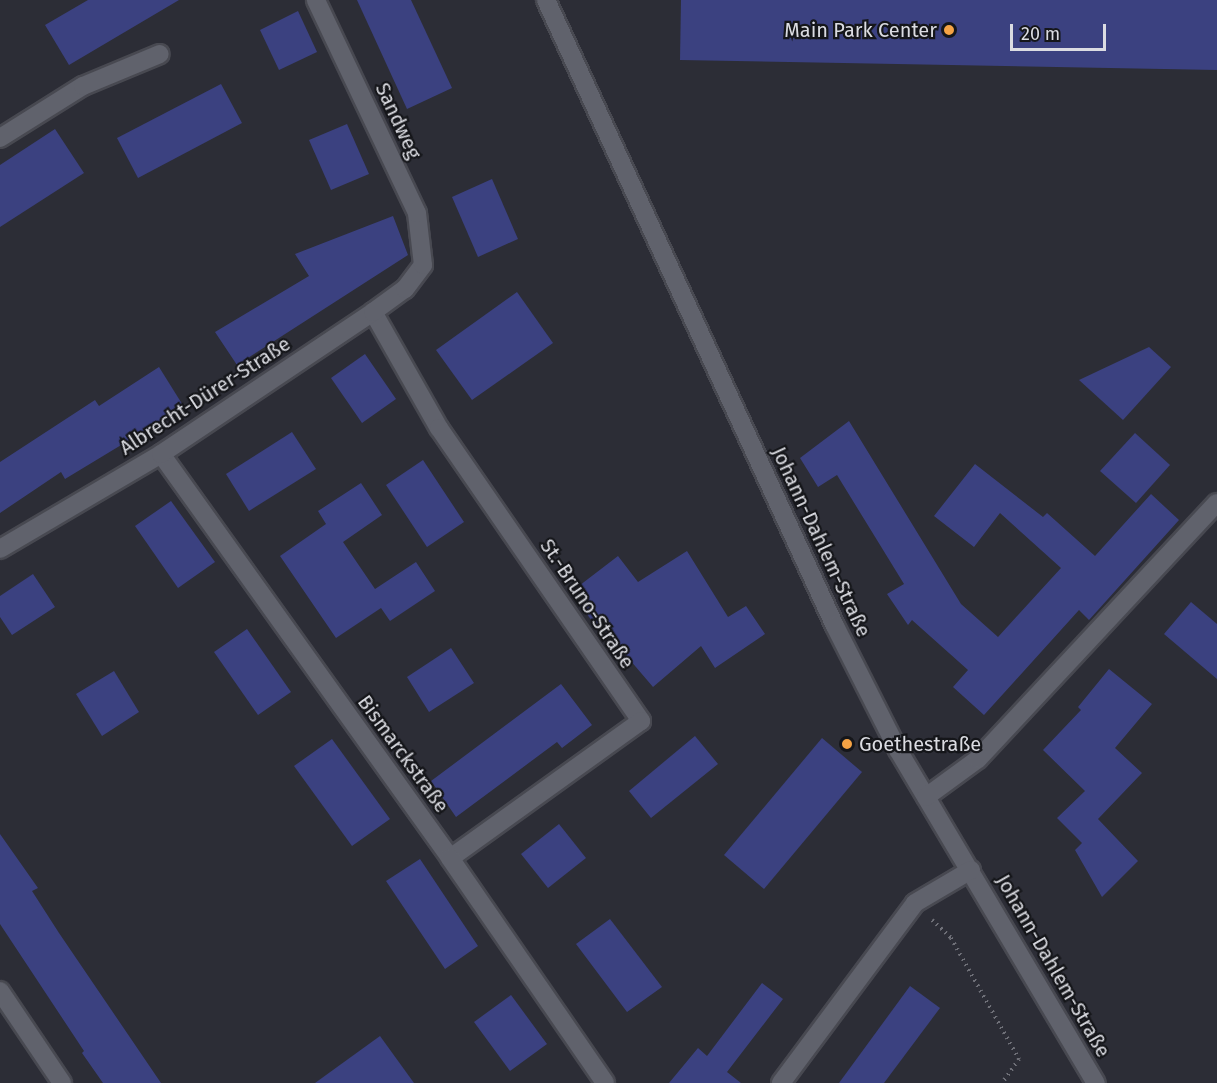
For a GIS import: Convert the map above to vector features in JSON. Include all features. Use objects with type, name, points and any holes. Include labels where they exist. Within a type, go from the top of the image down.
[{"type":"street","name":"Sandweg","points":[[316,0],[417,213],[423,265]]},
{"type":"street","name":"Johann-Dahlem-Straße","points":[[546,0],[835,626],[926,796],[1096,1083]]},
{"type":"street","points":[[0,138],[83,86],[160,54]]},
{"type":"street","name":"Albrecht-Dürer-Straße","points":[[0,549],[161,454],[373,312],[405,289],[423,265]]},
{"type":"street","name":"St.-Bruno-Straße","points":[[373,312],[439,428],[641,721],[450,858]]},
{"type":"street","name":"Bismarckstraße","points":[[161,454],[450,858],[605,1083]]},
{"type":"street","points":[[926,796],[978,759],[1217,503]]},
{"type":"street","points":[[781,1083],[915,903],[970,870]]},
{"type":"street","points":[[0,991],[62,1083]]},
{"type":"path","points":[[915,903],[951,938],[1019,1059],[1002,1083]]},
{"type":"building","points":[[88,0],[179,0],[69,65],[45,25]]},
{"type":"building","points":[[357,0],[411,0],[452,88],[407,109]]},
{"type":"building","name":"Main Park Center","points":[[681,0],[1217,0],[1217,70],[680,60]]},
{"type":"building","points":[[298,11],[317,52],[279,70],[260,30]]},
{"type":"building","points":[[221,84],[242,123],[138,178],[117,138]]},
{"type":"building","points":[[347,124],[369,174],[331,190],[309,140]]},
{"type":"building","points":[[55,129],[84,173],[0,227],[0,165]]},
{"type":"building","points":[[492,179],[518,239],[478,257],[452,197]]},
{"type":"building","points":[[393,216],[408,255],[237,365],[215,332],[309,276],[295,254]]},
{"type":"building","points":[[517,292],[553,343],[472,400],[436,350]]},
{"type":"building","points":[[1149,347],[1171,367],[1123,420],[1079,380]]},
{"type":"building","points":[[365,354],[396,399],[362,423],[331,378]]},
{"type":"building","points":[[159,367],[184,407],[65,479],[61,472],[0,513],[0,462],[95,400],[99,406]]},
{"type":"building","points":[[849,421],[961,604],[998,637],[1061,568],[1000,513],[974,547],[934,516],[975,464],[1043,517],[1047,513],[1095,556],[1151,494],[1179,520],[1089,620],[1079,610],[984,715],[953,687],[968,670],[912,620],[908,625],[887,594],[904,584],[837,475],[818,487],[800,458]]},
{"type":"building","points":[[292,432],[316,469],[249,511],[226,474]]},
{"type":"building","points":[[1135,433],[1170,465],[1136,503],[1100,471]]},
{"type":"building","points":[[423,460],[464,522],[427,547],[386,485]]},
{"type":"building","points":[[361,483],[382,515],[343,542],[375,589],[416,562],[435,591],[390,621],[381,608],[336,638],[280,556],[326,524],[318,511]]},
{"type":"building","points":[[171,501],[215,562],[178,588],[135,526]]},
{"type":"building","points":[[687,551],[728,617],[746,606],[765,634],[715,668],[701,646],[653,687],[600,625],[597,628],[571,592],[618,556],[638,582]]},
{"type":"building","points":[[33,574],[55,607],[12,635],[0,617],[0,596]]},
{"type":"building","points":[[1191,602],[1217,624],[1217,679],[1164,634]]},
{"type":"building","points":[[247,629],[291,692],[258,715],[214,652]]},
{"type":"building","points":[[451,648],[474,683],[429,712],[407,677]]},
{"type":"building","points":[[1109,669],[1152,704],[1115,748],[1142,773],[1098,819],[1138,861],[1102,897],[1075,850],[1082,843],[1057,818],[1085,791],[1043,750],[1081,710],[1078,707]]},
{"type":"building","points":[[114,671],[139,712],[102,736],[76,694]]},
{"type":"building","points":[[561,684],[592,725],[562,748],[557,742],[456,817],[431,781]]},
{"type":"building","points":[[695,736],[718,764],[651,818],[629,791]]},
{"type":"building","points":[[822,738],[862,772],[764,889],[724,855]]},
{"type":"building","points":[[332,739],[390,819],[352,846],[294,766]]},
{"type":"building","points":[[559,824],[586,858],[548,888],[521,854]]},
{"type":"building","points":[[0,834],[38,888],[32,891],[59,933],[161,1083],[103,1083],[82,1053],[84,1051],[0,924]]},
{"type":"building","points":[[420,859],[478,946],[445,969],[386,881]]},
{"type":"building","points":[[610,919],[662,987],[627,1012],[576,944]]},
{"type":"building","points":[[762,983],[783,999],[727,1072],[741,1083],[669,1083],[698,1048],[707,1056]]},
{"type":"building","points":[[910,986],[940,1008],[884,1083],[839,1083]]},
{"type":"building","points":[[511,995],[547,1044],[510,1071],[474,1022]]},
{"type":"building","points":[[380,1036],[414,1083],[315,1083]]},
{"type":"place","name":"Main Park Center","points":[[949,30]]},
{"type":"place","name":"Goethestraße","points":[[847,744]]}]
